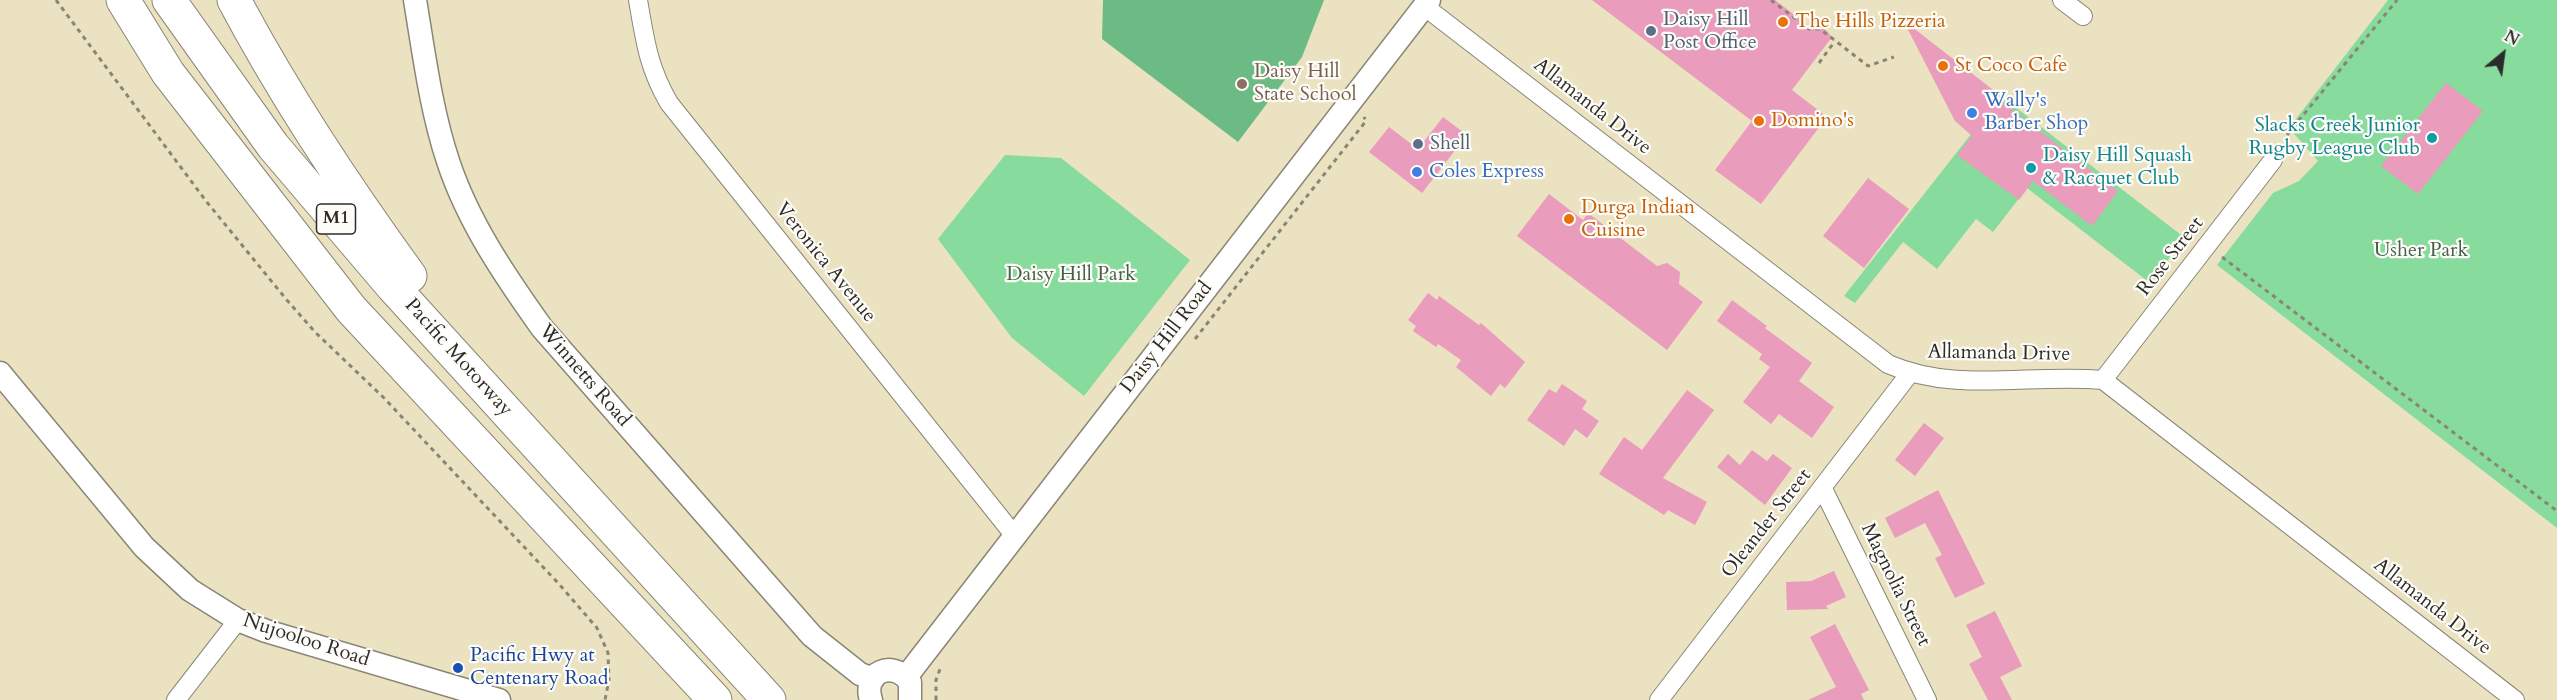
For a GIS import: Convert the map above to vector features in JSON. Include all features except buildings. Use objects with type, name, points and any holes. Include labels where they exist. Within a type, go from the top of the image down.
[{"type":"highway","points":[[106,0],[168,73]]},
{"type":"highway","name":"M1","points":[[123,0],[168,73],[351,309],[715,700]]},
{"type":"highway","name":"Pacific Motorway","points":[[169,0],[273,146],[393,287],[768,700]]},
{"type":"highway","points":[[234,0],[257,43],[353,198],[519,425]]},
{"type":"street","name":"Winnetts Road","points":[[415,0],[428,80],[448,161],[473,218],[502,273],[542,328],[813,636],[860,674],[872,689]]},
{"type":"street","name":"Veronica Avenue","points":[[638,0],[655,79],[669,103],[1014,535]]},
{"type":"street","points":[[2062,0],[2083,16]]},
{"type":"street","name":"Daisy Hill Road","points":[[906,676],[1427,3]]},
{"type":"street","name":"Allamanda Drive","points":[[1427,3],[1888,364],[1910,374],[1928,378],[2103,380],[2515,700]]},
{"type":"street","name":"Rose Street","points":[[2103,380],[2273,160]]},
{"type":"street","name":"Nujooloo Road","points":[[0,373],[144,547],[190,590],[238,620],[277,634],[499,700]]},
{"type":"street","name":"Oleander Street","points":[[1659,700],[1910,374]]},
{"type":"street","name":"Magnolia Street","points":[[1823,489],[1927,700]]},
{"type":"street","points":[[176,700],[238,620]]},
{"type":"street","points":[[872,689],[883,671],[896,670],[906,676],[912,688],[910,700]]},
{"type":"path","points":[[56,0],[206,201],[286,299],[315,332],[400,414],[559,584],[597,628],[608,654],[609,680],[605,700]]},
{"type":"path","points":[[1771,0],[1809,29],[1820,29],[1868,66],[1894,57]]},
{"type":"path","points":[[2288,135],[2397,0]]},
{"type":"path","points":[[1819,63],[1834,41]]},
{"type":"path","points":[[2208,247],[2557,511]]},
{"type":"path","points":[[936,700],[938,674]]},
{"type":"green space","name":"Daisy Hill State School","points":[[1103,0],[1324,0],[1302,57],[1238,142],[1102,39]]},
{"type":"green space","name":"Usher Park","points":[[2388,0],[2557,0],[2557,528],[2217,265],[2273,193],[2299,181],[2318,161],[2289,128]]},
{"type":"green space","points":[[2001,96],[2185,238],[2150,283],[2027,188],[1993,232],[1976,219],[1937,269],[1903,242],[1855,303],[1844,296]]},
{"type":"green space","name":"Daisy Hill Park","points":[[1005,155],[1061,158],[1190,260],[1084,396],[1012,338],[938,239]]},
{"type":"place","name":"The Hills Pizzeria","points":[[1783,22]]},
{"type":"place","name":"Daisy Hill Post Office","points":[[1651,31]]},
{"type":"place","name":"St Coco Cafe","points":[[1943,66]]},
{"type":"place","name":"Daisy Hill State School","points":[[1242,84]]},
{"type":"place","name":"Wally's Barber Shop","points":[[1972,113]]},
{"type":"place","name":"Domino's","points":[[1759,121]]},
{"type":"place","name":"Slacks Creek Junior Rugby League Club","points":[[2432,138]]},
{"type":"place","name":"Shell","points":[[1418,144]]},
{"type":"place","name":"Daisy Hill Squash & Racquet Club","points":[[2031,168]]},
{"type":"place","name":"Coles Express","points":[[1417,172]]},
{"type":"place","name":"Durga Indian Cuisine","points":[[1569,219]]},
{"type":"place","name":"Pacific Hwy at Centenary Road","points":[[458,668]]}]
